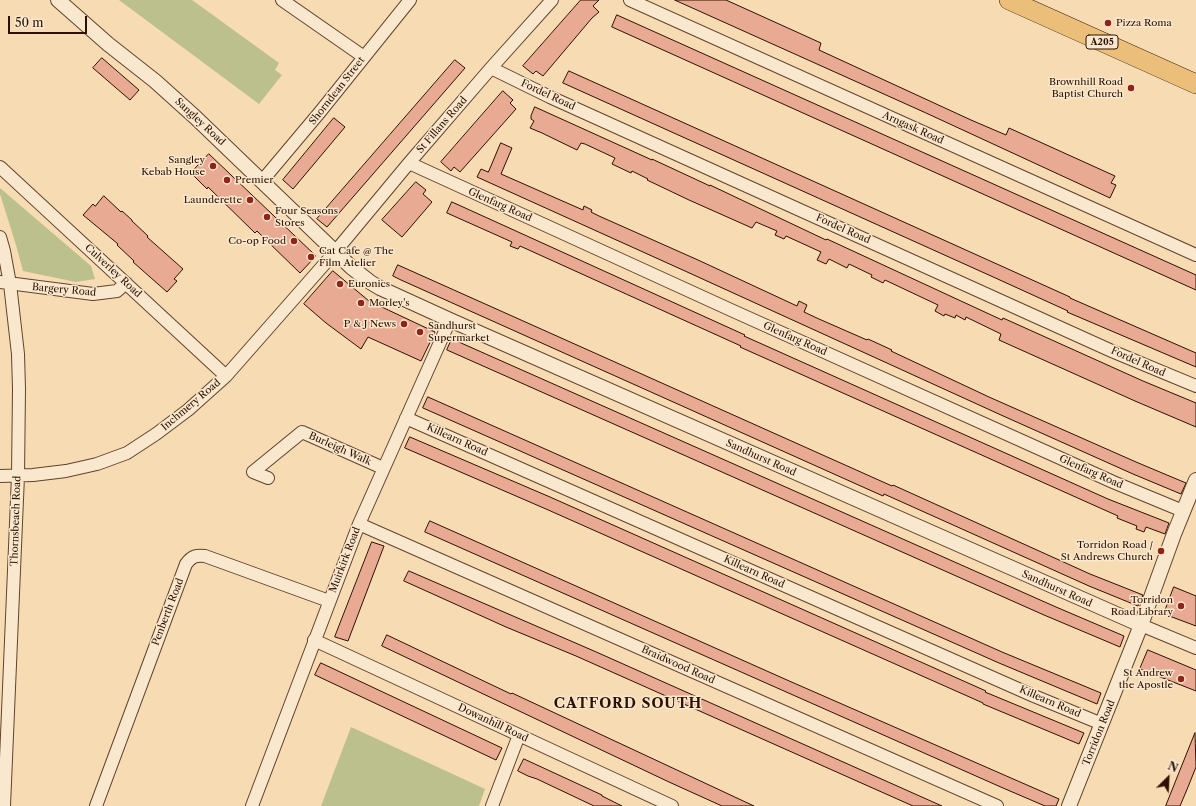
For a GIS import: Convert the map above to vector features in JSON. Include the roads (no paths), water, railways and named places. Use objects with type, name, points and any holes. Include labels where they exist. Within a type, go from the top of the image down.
[{"type":"highway","name":"A205","points":[[1009,0],[1196,84]]},
{"type":"street","name":"Sangley Road","points":[[58,0],[108,44],[155,81],[335,252]]},
{"type":"street","points":[[282,0],[364,57]]},
{"type":"street","name":"Shorndean Street","points":[[262,181],[316,118],[410,0]]},
{"type":"street","name":"St Fillans Road","points":[[335,252],[409,163],[552,0]]},
{"type":"street","name":"Arngask Road","points":[[630,0],[1196,255]]},
{"type":"street","name":"Fordel Road","points":[[491,68],[550,97],[1100,346],[1196,386]]},
{"type":"street","name":"Glenfarg Road","points":[[409,163],[1113,482],[1183,511]]},
{"type":"street","name":"Culverley Road","points":[[0,167],[226,376]]},
{"type":"street","name":"Thornsbeach Road","points":[[0,237],[4,251],[5,283],[18,354],[18,476],[5,657],[4,806]]},
{"type":"street","name":"Sandhurst Road","points":[[335,252],[351,267],[375,285],[450,320],[1196,648]]},
{"type":"street","name":"Inchmery Road","points":[[0,476],[33,475],[72,470],[97,464],[127,453],[156,434],[188,410],[226,376],[335,252]]},
{"type":"street","name":"Bargery Road","points":[[5,283],[93,294],[117,291],[126,283]]},
{"type":"street","name":"Muirkirk Road","points":[[252,806],[359,524],[450,320]]},
{"type":"street","name":"Killearn Road","points":[[406,418],[1034,696],[1102,724]]},
{"type":"street","name":"Burleigh Walk","points":[[268,478],[253,472],[302,432],[383,468]]},
{"type":"street","name":"Torridon Road","points":[[1069,806],[1141,625],[1196,480]]},
{"type":"street","name":"Braidwood Road","points":[[359,524],[998,806]]},
{"type":"street","name":"Penberth Road","points":[[96,806],[181,577],[190,558],[196,555],[205,556],[329,601]]},
{"type":"street","name":"Dowanhill Road","points":[[314,640],[668,805]]},
{"type":"street","points":[[492,806],[519,735]]},
{"type":"place","name":"Pizza Roma","points":[[1108,23]]},
{"type":"place","name":"Brownhill Road Baptist Church","points":[[1131,88]]},
{"type":"place","name":"Sangley Kebab House","points":[[213,166]]},
{"type":"place","name":"Premier","points":[[227,180]]},
{"type":"place","name":"Launderette","points":[[250,200]]},
{"type":"place","name":"Four Seasons Stores","points":[[267,217]]},
{"type":"place","name":"Co-op Food","points":[[294,241]]},
{"type":"place","name":"Cat Cafe @ The Film Atelier","points":[[311,257]]},
{"type":"place","name":"Euronics","points":[[340,284]]},
{"type":"place","name":"Morley's","points":[[361,303]]},
{"type":"place","name":"P & J News","points":[[404,324]]},
{"type":"place","name":"Sandhurst Supermarket","points":[[420,332]]},
{"type":"place","name":"Torridon Road / St Andrews Church","points":[[1161,551]]},
{"type":"place","name":"Torridon Road Library","points":[[1181,606]]},
{"type":"place","name":"St Andrew the Apostle","points":[[1181,679]]},
{"type":"district","name":"CATFORD SOUTH","points":[[628,704]]}]
